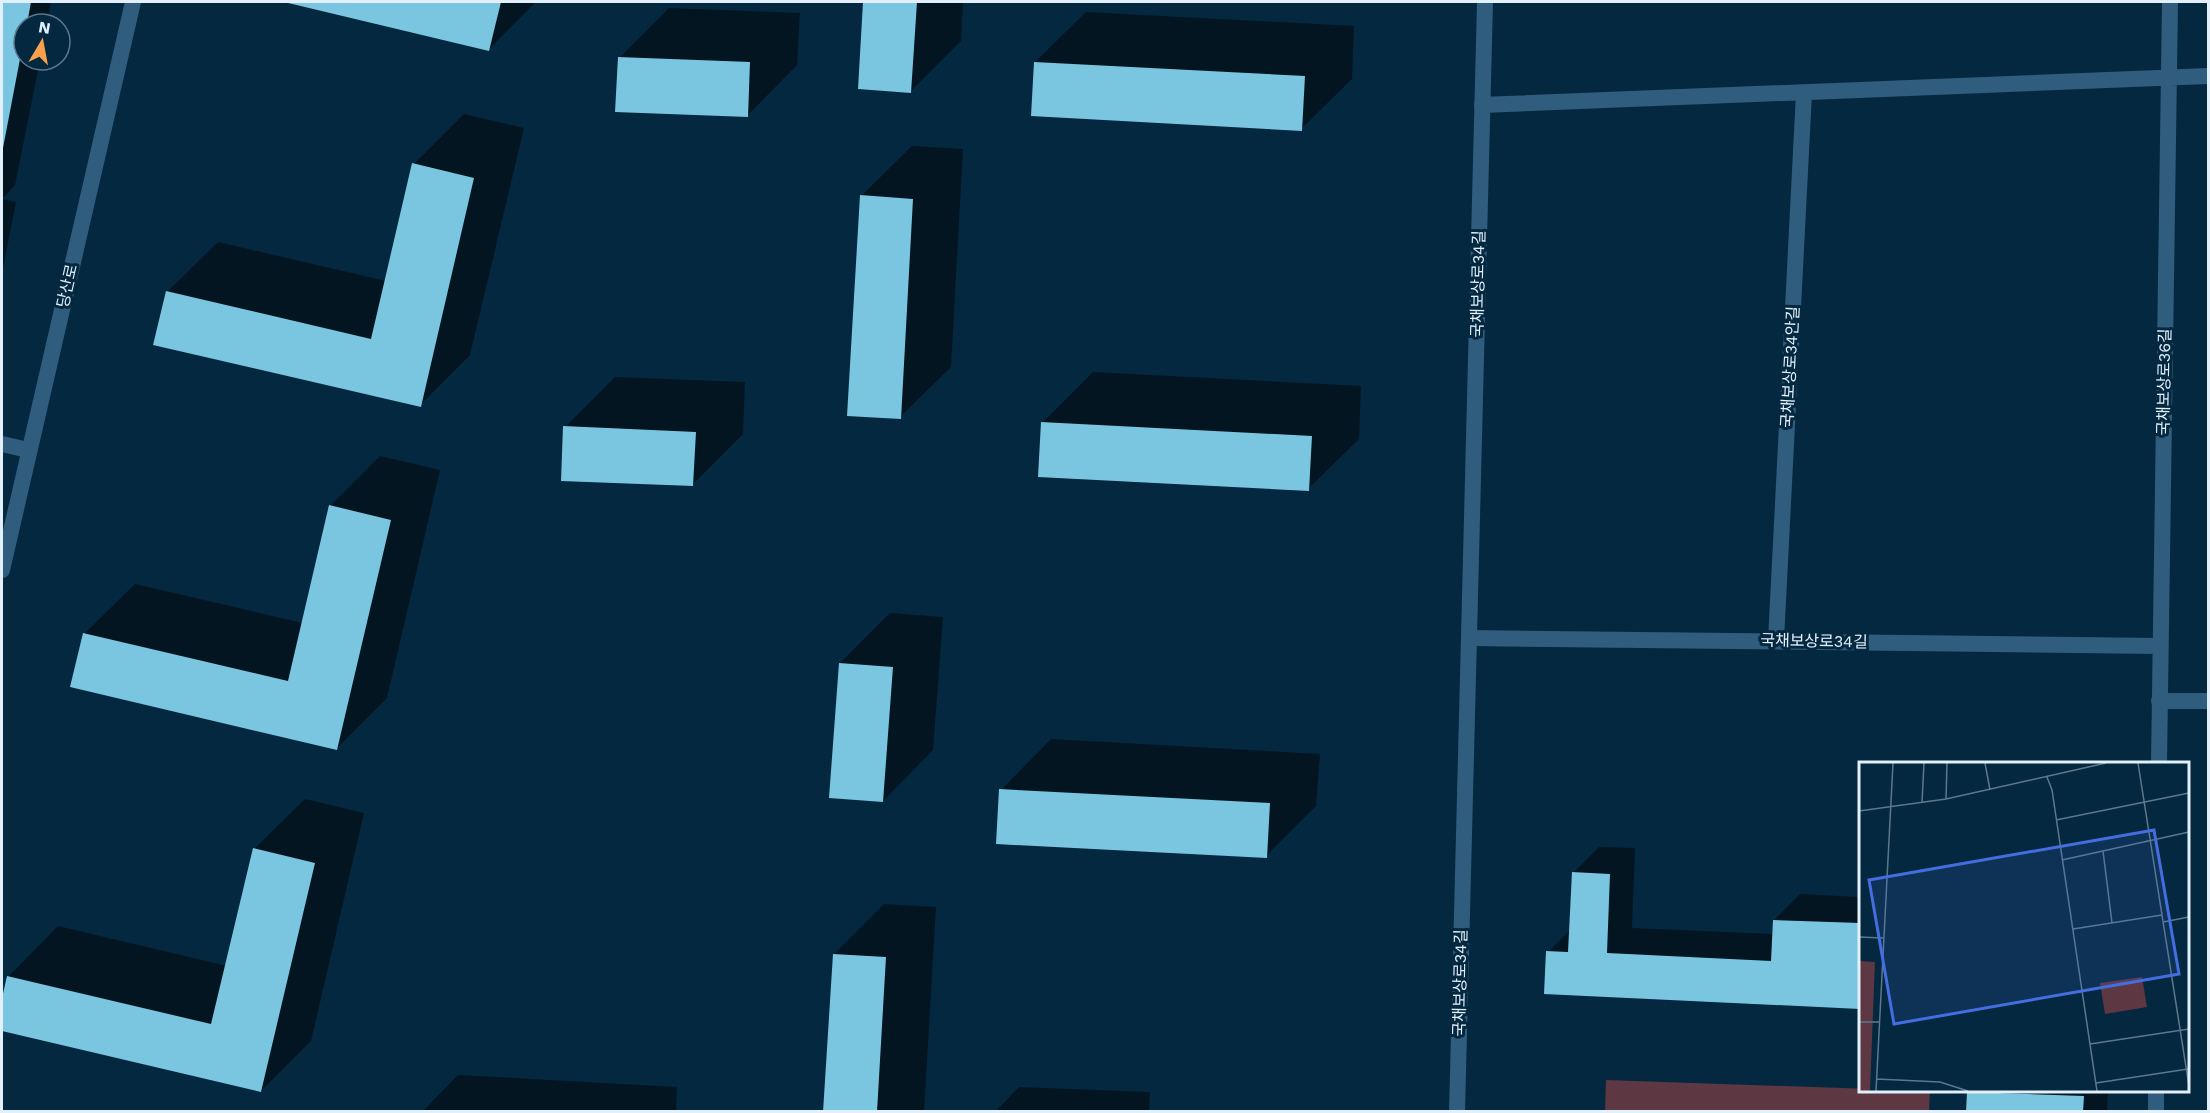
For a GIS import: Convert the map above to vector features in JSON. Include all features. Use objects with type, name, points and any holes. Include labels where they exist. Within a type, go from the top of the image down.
[{"type":"street","name":"당산로","points":[[2,570],[133,2]]},
{"type":"street","name":"국채보상로34길","points":[[1456,1112],[1485,2]]},
{"type":"street","name":"국채보상로36길","points":[[2159,762],[2170,2]]},
{"type":"street","points":[[1482,105],[2208,76]]},
{"type":"street","name":"국채보상로34안길","points":[[1776,640],[1804,93]]},
{"type":"street","points":[[2,444],[28,450]]},
{"type":"street","name":"국채보상로34길","points":[[1468,639],[1776,640],[2159,646]]},
{"type":"street","points":[[2159,700],[2208,701]]},
{"type":"street","points":[[2156,1092],[2156,1112]]},
{"type":"shaded area","points":[[1606,1080],[1859,1089],[1859,1092],[1930,1092],[1929,1111],[1605,1111]]},
{"type":"building","points":[[2,2],[31,2],[29,12],[12,12],[12,72],[18,72],[3,148]]},
{"type":"building","points":[[284,2],[501,2],[489,51]]},
{"type":"building","points":[[863,2],[917,2],[911,93],[858,89]]},
{"type":"building","points":[[618,57],[750,62],[748,117],[615,112]]},
{"type":"building","points":[[1034,62],[1305,76],[1302,131],[1031,116]]},
{"type":"building","points":[[412,163],[474,178],[421,407],[153,345],[166,291],[371,339]]},
{"type":"building","points":[[860,195],[913,199],[901,419],[847,416]]},
{"type":"building","points":[[1041,422],[1312,436],[1309,491],[1038,477]]},
{"type":"building","points":[[563,426],[696,432],[693,486],[561,481]]},
{"type":"building","points":[[329,505],[391,520],[337,750],[70,687],[83,633],[288,681]]},
{"type":"building","points":[[839,663],[893,667],[883,802],[829,798]]},
{"type":"building","points":[[999,789],[1270,803],[1267,858],[996,844]]},
{"type":"building","points":[[253,848],[315,863],[261,1092],[2,1031],[2,998],[7,976],[211,1024]]},
{"type":"building","points":[[1572,872],[1610,874],[1607,953],[1771,961],[1773,920],[1859,923],[1859,1009],[1544,994],[1546,951],[1568,952]]},
{"type":"building","points":[[833,954],[886,957],[877,1112],[823,1112]]},
{"type":"building","points":[[1967,1092],[2084,1096],[2083,1112],[1966,1112]]}]
